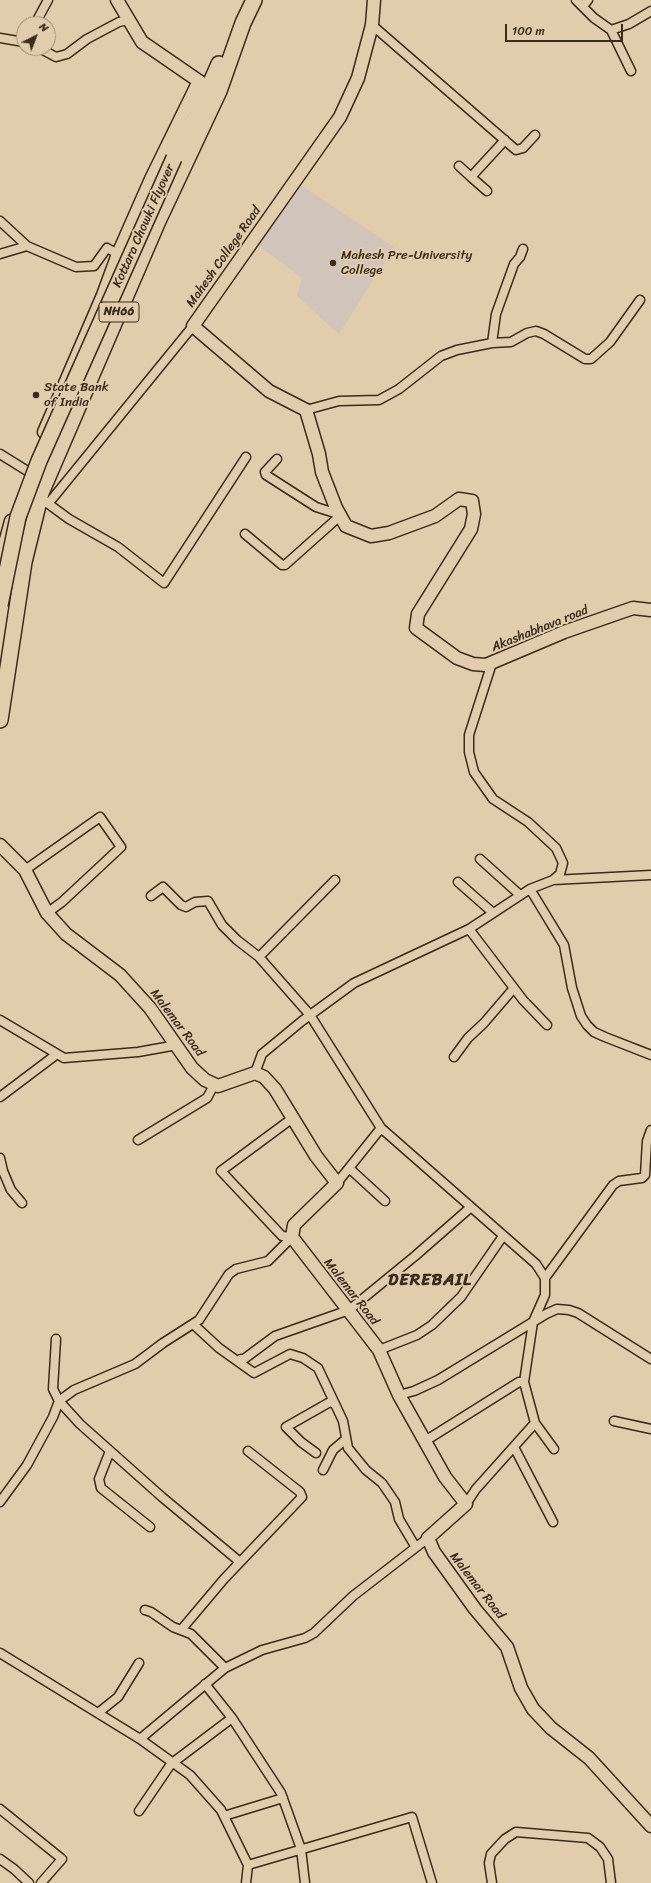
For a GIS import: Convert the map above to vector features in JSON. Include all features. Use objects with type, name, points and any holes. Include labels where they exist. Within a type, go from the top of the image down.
[{"type":"highway","name":"NH66","points":[[0,720],[24,562],[44,501],[158,221],[209,87],[246,0]]},
{"type":"highway","name":"NH66","points":[[209,87],[254,0]]},
{"type":"highway","name":"Kottara Chowki Flyover","points":[[0,606],[18,517],[39,461],[174,158],[195,119],[209,87]]},
{"type":"street","points":[[39,16],[48,0]]},
{"type":"street","points":[[0,562],[9,527],[29,472],[60,394],[103,295],[118,254],[151,179],[209,87],[142,42],[117,0]]},
{"type":"street","name":"Mahesh College Road","points":[[44,501],[193,326],[340,117],[358,78],[372,25],[374,0]]},
{"type":"street","points":[[576,0],[586,3],[594,18],[611,30],[631,71]]},
{"type":"street","points":[[611,30],[629,24],[651,11]]},
{"type":"street","points":[[54,56],[56,57],[67,54],[87,39],[113,25],[128,20]]},
{"type":"street","points":[[372,25],[505,140],[519,150],[535,135]]},
{"type":"street","points":[[0,38],[16,41]]},
{"type":"street","points":[[471,177],[505,140]]},
{"type":"street","points":[[459,166],[487,191]]},
{"type":"street","points":[[0,221],[27,246],[76,267],[94,266],[107,248],[118,254]]},
{"type":"street","points":[[0,254],[27,246]]},
{"type":"street","points":[[492,343],[496,314],[514,264],[520,257],[523,249]]},
{"type":"street","points":[[193,326],[269,391],[306,410],[339,401],[379,400],[399,389],[441,356],[457,350],[492,343],[511,342],[527,333],[536,331],[544,334],[585,359],[592,359],[610,342],[640,300]]},
{"type":"street","name":"Akashabhava road","points":[[306,410],[319,454],[322,472],[336,508],[346,526],[371,536],[389,533],[435,516],[459,499],[472,501],[474,514],[471,529],[418,614],[416,628],[457,658],[473,664],[486,665],[564,632],[633,608],[651,610]]},
{"type":"street","points":[[0,454],[29,472]]},
{"type":"street","points":[[44,501],[69,519],[118,547],[164,583],[246,457]]},
{"type":"street","points":[[277,459],[266,472],[266,475],[316,507],[341,515]]},
{"type":"street","points":[[245,534],[282,565],[285,565],[341,515]]},
{"type":"street","points":[[492,663],[469,735],[469,752],[474,772],[493,799],[528,822],[556,848],[563,863],[562,870],[553,880]]},
{"type":"street","points":[[25,870],[100,817],[121,847],[62,902],[46,914]]},
{"type":"street","name":"Malemar Road","points":[[0,845],[25,870],[46,914],[66,934],[120,975],[150,1008],[192,1068],[209,1084],[214,1085]]},
{"type":"street","points":[[480,859],[520,895]]},
{"type":"street","points":[[255,1073],[262,1054],[310,1015],[354,983],[468,929],[492,912],[530,889],[553,880],[651,875]]},
{"type":"street","points":[[259,957],[335,880]]},
{"type":"street","points":[[458,882],[492,912]]},
{"type":"street","points":[[151,896],[163,887],[181,905],[186,907],[195,902],[208,901],[222,925],[237,940],[259,957],[310,1015],[381,1128],[536,1264],[546,1278]]},
{"type":"street","points":[[530,889],[564,945],[572,988],[581,1016],[587,1025],[594,1032],[651,1055]]},
{"type":"street","points":[[468,929],[514,988],[547,1025]]},
{"type":"street","points":[[454,1057],[468,1038],[484,1024],[514,988]]},
{"type":"street","points":[[0,1020],[64,1058],[138,1052],[177,1045]]},
{"type":"street","points":[[0,1097],[57,1054]]},
{"type":"street","points":[[138,1140],[207,1098],[214,1085],[218,1086],[247,1074],[255,1073],[264,1077],[275,1089],[294,1117],[316,1156],[337,1183]]},
{"type":"street","points":[[292,1237],[282,1236],[221,1170],[294,1117]]},
{"type":"street","points":[[0,1502],[27,1465],[53,1417],[59,1401],[74,1390],[135,1364],[163,1343],[193,1324],[202,1316],[229,1274],[236,1269],[268,1261],[292,1237],[294,1225],[337,1183],[381,1128]]},
{"type":"street","points":[[554,1449],[535,1423],[524,1382],[532,1322],[545,1295],[546,1278],[613,1185],[618,1181],[642,1178],[645,1175],[648,1141],[651,1130]]},
{"type":"street","points":[[0,1158],[2,1171],[11,1190],[22,1202]]},
{"type":"street","points":[[349,1168],[385,1201]]},
{"type":"street","points":[[241,1359],[244,1359],[275,1336],[349,1310],[415,1256],[471,1207]]},
{"type":"street","points":[[379,1350],[417,1335],[432,1325],[461,1297],[503,1236]]},
{"type":"street","name":"Malemar Road","points":[[292,1237],[379,1350],[399,1395],[445,1477],[466,1504]]},
{"type":"street","points":[[399,1395],[414,1391],[438,1380],[532,1322],[557,1309],[569,1310],[578,1313],[651,1359]]},
{"type":"street","points":[[193,1324],[219,1348],[254,1373],[290,1354],[303,1358],[318,1368],[343,1421],[348,1448],[366,1470],[382,1483],[396,1502],[399,1519],[415,1546]]},
{"type":"street","points":[[56,1339],[53,1389],[59,1401],[80,1424],[110,1451],[162,1497],[240,1562]]},
{"type":"street","points":[[425,1441],[519,1382]]},
{"type":"street","points":[[316,1453],[301,1442],[286,1427],[315,1408],[330,1402],[335,1404]]},
{"type":"street","points":[[614,1421],[651,1429]]},
{"type":"street","points":[[140,1739],[225,1668],[262,1650],[310,1636],[353,1596],[415,1546],[428,1538],[466,1504],[476,1489],[535,1423]]},
{"type":"street","points":[[323,1470],[333,1450],[346,1439]]},
{"type":"street","points":[[514,1447],[553,1522]]},
{"type":"street","points":[[110,1451],[99,1479],[101,1488],[150,1527]]},
{"type":"street","points":[[181,1630],[240,1562],[302,1497],[300,1492],[248,1451]]},
{"type":"street","name":"Malemar Road","points":[[428,1538],[444,1567],[475,1610],[507,1647],[520,1688],[533,1709],[552,1728],[589,1758],[650,1823]]},
{"type":"street","points":[[145,1610],[190,1634],[225,1668]]},
{"type":"street","points":[[0,1653],[140,1739],[174,1762],[190,1775],[221,1810],[248,1865],[246,1883]]},
{"type":"street","points":[[98,1713],[118,1697],[139,1663]]},
{"type":"street","points":[[205,1684],[232,1718],[283,1798],[301,1850],[305,1883]]},
{"type":"street","points":[[139,1811],[174,1762],[232,1718]]},
{"type":"street","points":[[224,1816],[283,1798]]},
{"type":"street","points":[[0,1808],[62,1859],[41,1883]]},
{"type":"street","points":[[248,1865],[412,1817],[432,1883]]},
{"type":"street","points":[[492,1883],[489,1863],[491,1854],[505,1839],[516,1832],[588,1838],[600,1847],[608,1859],[611,1883]]},
{"type":"street","points":[[0,1859],[14,1869],[29,1883]]},
{"type":"shaded area","name":"Mahesh Pre-University College","points":[[302,186],[394,247],[339,334],[297,296],[302,278],[258,245]]},
{"type":"place","name":"Mahesh Pre-University College","points":[[333,263]]},
{"type":"place","name":"State Bank of India","points":[[36,395]]},
{"type":"district","name":"DEREBAIL","points":[[430,1281]]}]
